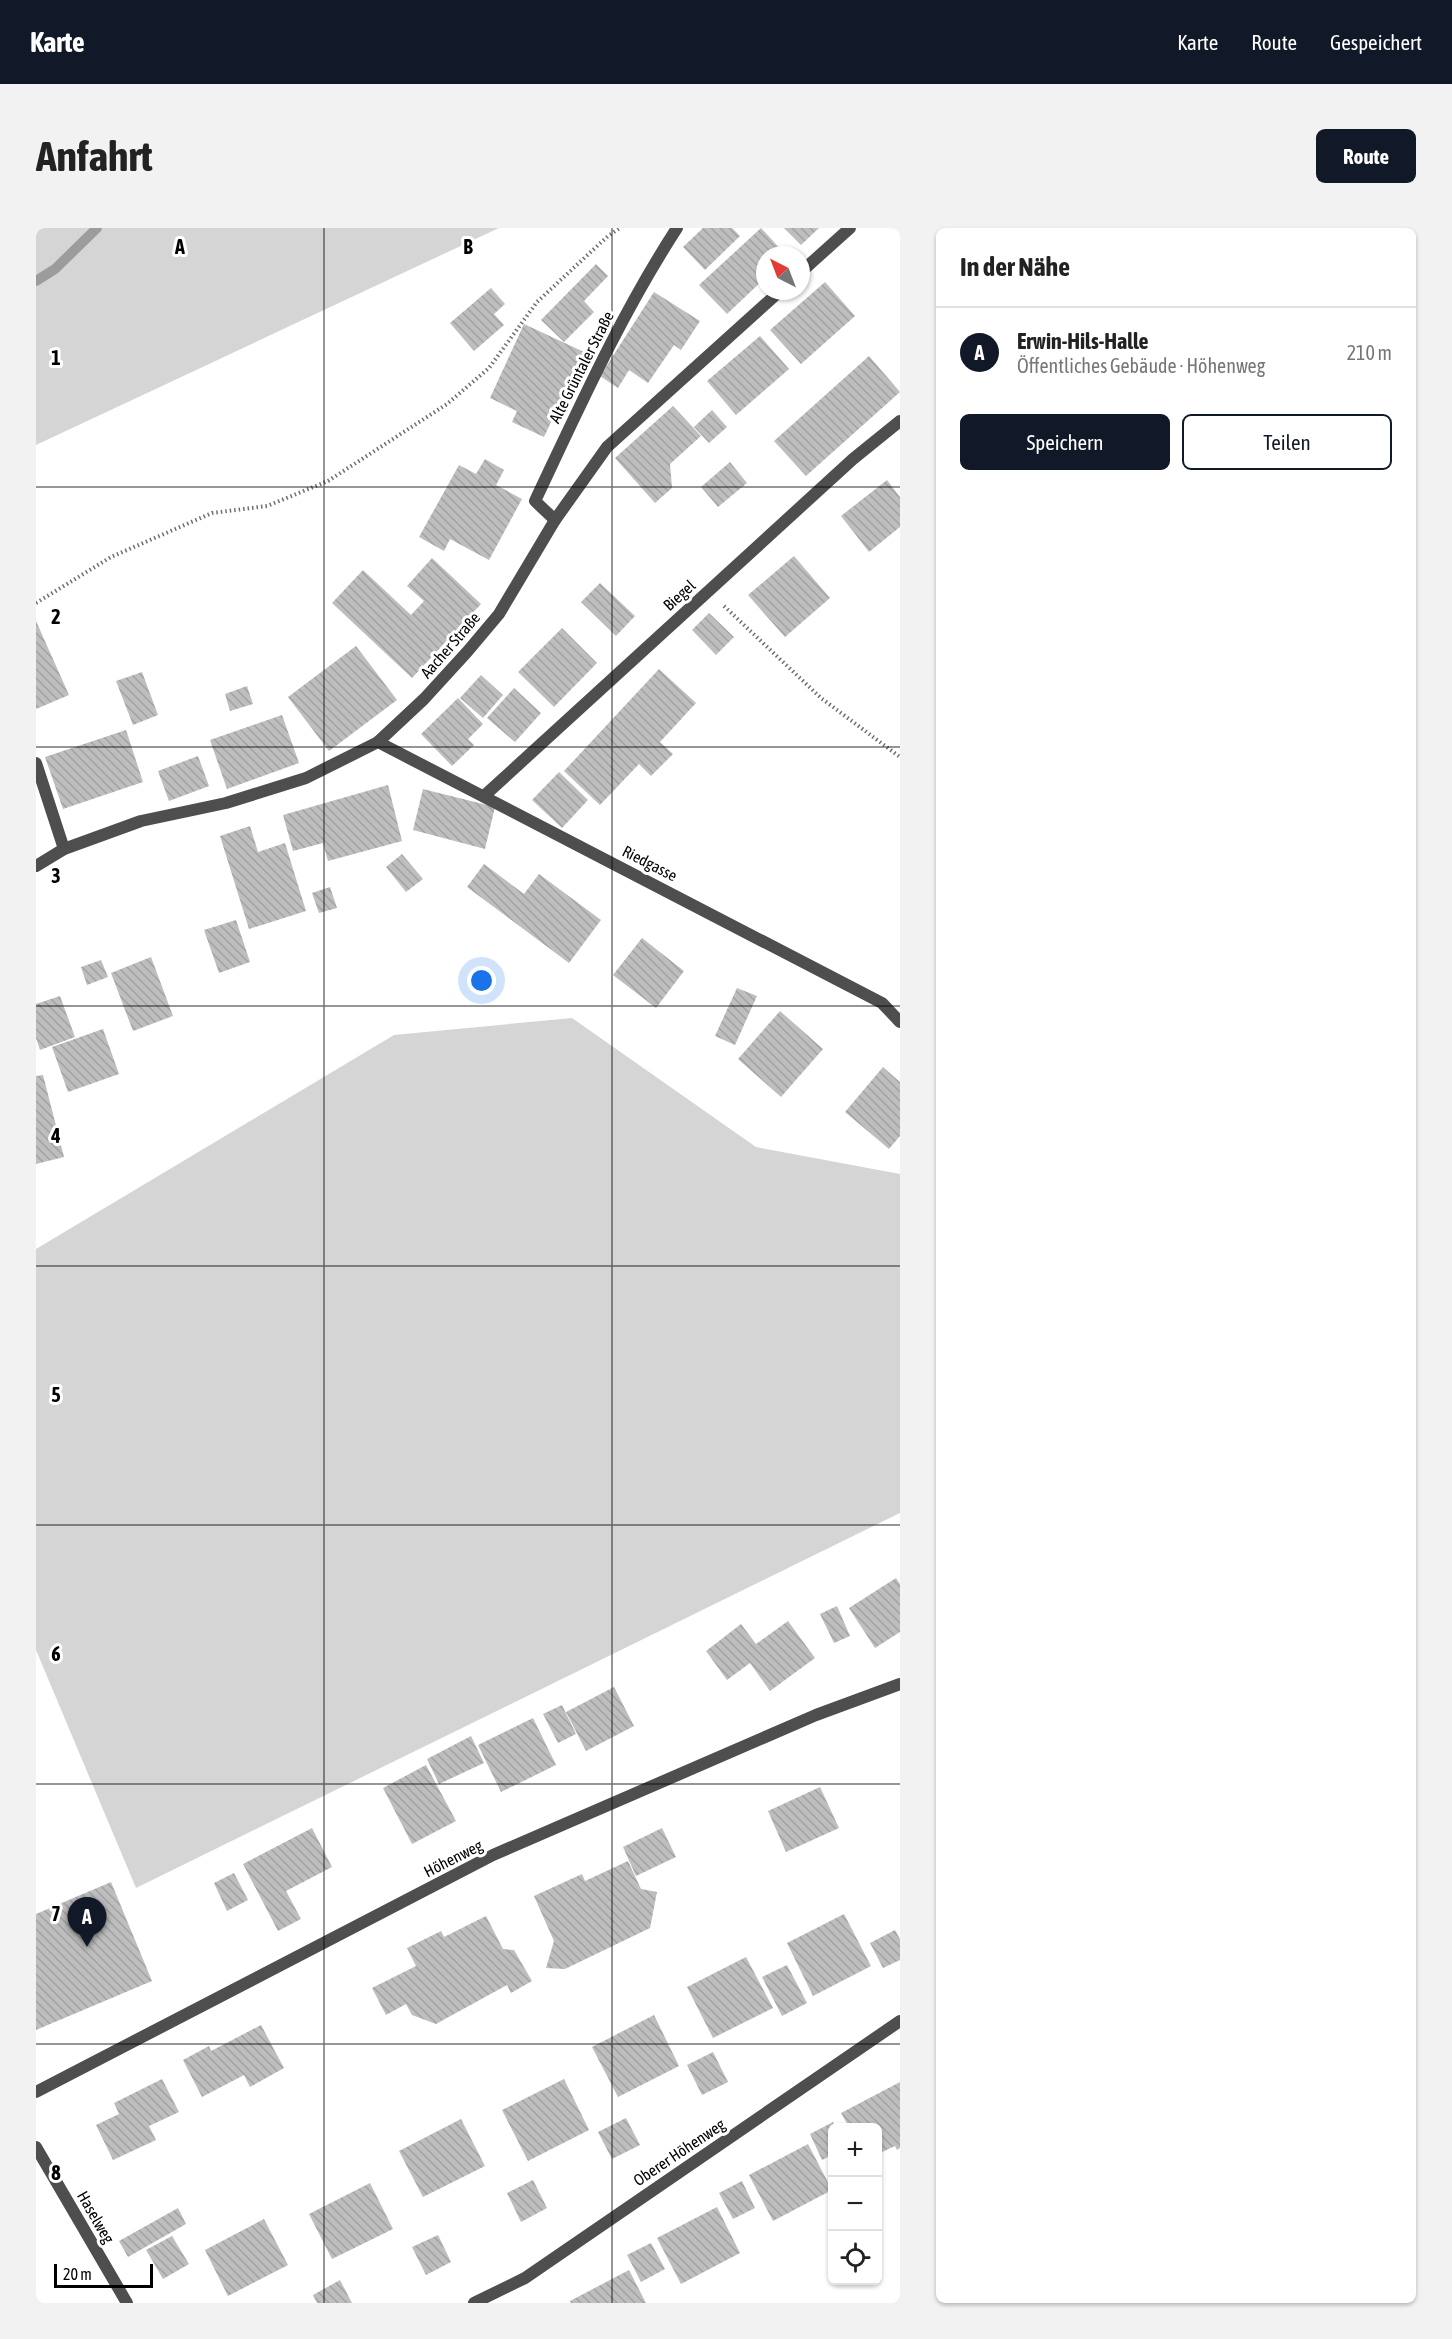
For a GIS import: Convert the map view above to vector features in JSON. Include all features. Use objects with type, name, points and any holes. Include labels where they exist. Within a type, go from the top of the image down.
[{"type":"street","name":"Alte Grüntaler Straße","points":[[555,520],[536,501],[600,362],[657,258],[677,228]]},
{"type":"street","points":[[810,264],[850,228]]},
{"type":"street","name":"Aacher Straße","points":[[36,866],[64,849],[141,821],[226,803],[306,778],[378,742],[424,699],[499,614],[555,520],[607,447],[770,300]]},
{"type":"street","name":"Biegel","points":[[484,796],[853,459],[900,421]]},
{"type":"street","name":"Riedgasse","points":[[378,742],[882,1003],[900,1022]]},
{"type":"street","points":[[36,763],[64,849]]},
{"type":"street","name":"Höhenweg","points":[[36,2092],[493,1855],[816,1715],[900,1684]]},
{"type":"street","name":"Oberer Höhenweg","points":[[474,2303],[525,2278],[900,2021]]},
{"type":"street","name":"Haselweg","points":[[36,2147],[127,2303]]},
{"type":"path","points":[[36,603],[111,557],[212,513],[267,506],[338,475],[447,404],[489,368],[537,302],[608,236],[620,228]]},
{"type":"path","points":[[708,591],[821,698],[900,757]]},
{"type":"shaded area","points":[[36,228],[499,228],[36,445]]},
{"type":"shaded area","points":[[572,1018],[756,1147],[900,1174],[900,1513],[136,1888],[36,1650],[36,1249],[394,1035]]},
{"type":"building","points":[[703,228],[732,228],[740,236],[705,270],[683,247]]},
{"type":"building","points":[[761,228],[778,246],[756,246],[756,287],[727,314],[699,285]]},
{"type":"building","points":[[784,228],[819,228],[801,245]]},
{"type":"building","points":[[596,264],[608,276],[584,301],[594,312],[564,342],[541,320]]},
{"type":"building","points":[[825,282],[855,316],[801,364],[770,330],[804,300],[810,300],[810,295]]},
{"type":"building","points":[[491,288],[505,304],[494,314],[504,325],[474,351],[450,323]]},
{"type":"building","points":[[654,292],[700,321],[681,350],[674,345],[648,383],[629,370],[618,388],[600,376]]},
{"type":"building","points":[[524,324],[584,352],[544,437],[512,422],[517,411],[490,398]]},
{"type":"building","points":[[760,336],[789,369],[736,415],[707,381]]},
{"type":"building","points":[[869,356],[900,392],[806,476],[774,441]]},
{"type":"building","points":[[673,406],[701,436],[670,464],[672,488],[655,503],[615,458]]},
{"type":"building","points":[[712,410],[727,427],[709,443],[694,427]]},
{"type":"building","points":[[485,459],[504,470],[496,485],[522,499],[489,560],[450,539],[444,551],[419,537],[459,465],[476,474]]},
{"type":"building","points":[[730,462],[747,483],[718,507],[701,487]]},
{"type":"building","points":[[887,480],[900,497],[900,527],[869,552],[841,516]]},
{"type":"building","points":[[794,556],[830,598],[785,637],[748,595]]},
{"type":"building","points":[[432,558],[481,604],[412,678],[332,603],[363,570],[411,615],[424,601],[407,586]]},
{"type":"building","points":[[600,583],[635,616],[616,636],[581,602]]},
{"type":"building","points":[[709,613],[734,637],[716,655],[692,630]]},
{"type":"building","points":[[36,621],[69,695],[36,709]]},
{"type":"building","points":[[562,628],[597,663],[554,707],[518,672]]},
{"type":"building","points":[[356,646],[397,700],[329,751],[288,697]]},
{"type":"building","points":[[659,669],[696,703],[660,742],[673,754],[651,776],[639,764],[600,805],[564,771]]},
{"type":"building","points":[[142,672],[158,715],[133,725],[116,681]]},
{"type":"building","points":[[481,675],[503,695],[483,718],[460,698]]},
{"type":"building","points":[[247,686],[253,704],[230,711],[225,694]]},
{"type":"building","points":[[514,688],[541,713],[515,742],[487,718]]},
{"type":"building","points":[[458,698],[483,724],[468,739],[474,745],[452,766],[421,734]]},
{"type":"building","points":[[282,715],[299,763],[227,789],[210,740]]},
{"type":"building","points":[[126,730],[143,782],[63,809],[45,757]]},
{"type":"building","points":[[198,756],[209,786],[169,801],[158,771]]},
{"type":"building","points":[[559,772],[588,800],[562,828],[532,800]]},
{"type":"building","points":[[388,785],[402,841],[328,861],[323,843],[293,851],[283,815]]},
{"type":"building","points":[[423,789],[495,807],[485,849],[413,830]]},
{"type":"building","points":[[250,826],[258,852],[285,843],[306,911],[249,929],[220,836]]},
{"type":"building","points":[[402,854],[423,879],[406,892],[386,867]]},
{"type":"building","points":[[484,864],[524,894],[539,874],[601,920],[569,963],[467,887]]},
{"type":"building","points":[[330,887],[337,908],[319,913],[312,893]]},
{"type":"building","points":[[236,920],[250,962],[219,973],[204,930]]},
{"type":"building","points":[[642,938],[684,971],[656,1008],[613,975]]},
{"type":"building","points":[[151,957],[173,1016],[133,1031],[111,973]]},
{"type":"building","points":[[101,960],[108,977],[87,985],[81,967]]},
{"type":"building","points":[[737,988],[757,996],[735,1045],[715,1036]]},
{"type":"building","points":[[60,996],[75,1037],[40,1050],[36,1038],[36,1004]]},
{"type":"building","points":[[780,1011],[823,1049],[781,1097],[738,1059]]},
{"type":"building","points":[[103,1029],[119,1074],[68,1092],[52,1047]]},
{"type":"building","points":[[883,1067],[900,1082],[900,1136],[889,1149],[845,1112]]},
{"type":"building","points":[[43,1075],[64,1157],[36,1164],[36,1076]]},
{"type":"building","points":[[896,1578],[900,1584],[900,1632],[875,1648],[849,1608]]},
{"type":"building","points":[[837,1606],[850,1636],[834,1643],[820,1614]]},
{"type":"building","points":[[788,1621],[815,1658],[770,1691],[750,1663],[727,1680],[706,1651],[741,1624],[756,1644]]},
{"type":"building","points":[[614,1687],[634,1726],[586,1751],[566,1712]]},
{"type":"building","points":[[562,1705],[576,1734],[558,1743],[543,1714]]},
{"type":"building","points":[[533,1718],[556,1765],[501,1792],[478,1745]]},
{"type":"building","points":[[471,1736],[484,1763],[439,1784],[427,1759]]},
{"type":"building","points":[[426,1765],[456,1821],[412,1844],[383,1788]]},
{"type":"building","points":[[820,1787],[839,1828],[786,1852],[768,1811]]},
{"type":"building","points":[[312,1828],[332,1867],[286,1891],[301,1919],[278,1931],[243,1864]]},
{"type":"building","points":[[662,1828],[676,1857],[636,1876],[623,1847]]},
{"type":"building","points":[[628,1861],[641,1889],[657,1892],[650,1928],[565,1969],[546,1968],[554,1941],[534,1896],[582,1874],[585,1881]]},
{"type":"building","points":[[234,1873],[248,1900],[227,1911],[214,1883]]},
{"type":"building","points":[[111,1882],[152,1981],[36,2030],[36,1914]]},
{"type":"building","points":[[844,1914],[871,1966],[813,1996],[787,1943]]},
{"type":"building","points":[[486,1916],[503,1949],[514,1950],[532,1981],[511,1993],[507,1985],[436,2024],[412,2015],[406,2004],[386,2015],[372,1988],[416,1966],[407,1948],[441,1931],[444,1937]]},
{"type":"building","points":[[895,1930],[900,1939],[900,1960],[883,1968],[870,1943]]},
{"type":"building","points":[[746,1957],[773,2008],[713,2038],[687,1987]]},
{"type":"building","points":[[787,1965],[807,2003],[782,2016],[762,1977]]},
{"type":"building","points":[[654,2015],[679,2066],[618,2097],[592,2047]]},
{"type":"building","points":[[261,2025],[284,2068],[250,2087],[244,2075],[202,2097],[183,2060],[209,2046],[211,2051]]},
{"type":"building","points":[[713,2052],[728,2082],[702,2095],[687,2065]]},
{"type":"building","points":[[162,2079],[179,2112],[149,2126],[156,2140],[113,2160],[96,2125],[119,2114],[114,2103]]},
{"type":"building","points":[[564,2079],[589,2130],[528,2161],[502,2110]]},
{"type":"building","points":[[900,2082],[900,2148],[897,2150],[895,2146],[882,2152],[882,2123],[847,2123],[841,2113]]},
{"type":"building","points":[[626,2118],[640,2145],[612,2159],[598,2132]]},
{"type":"building","points":[[461,2119],[485,2166],[423,2197],[399,2151]]},
{"type":"building","points":[[828,2125],[828,2157],[822,2160],[810,2134]]},
{"type":"building","points":[[808,2144],[828,2182],[828,2192],[773,2221],[749,2175]]},
{"type":"building","points":[[533,2180],[547,2208],[521,2222],[507,2193]]},
{"type":"building","points":[[742,2181],[755,2208],[733,2219],[719,2193]]},
{"type":"building","points":[[370,2183],[393,2229],[332,2259],[309,2214]]},
{"type":"building","points":[[717,2207],[740,2253],[681,2284],[657,2238]]},
{"type":"building","points":[[178,2208],[186,2224],[128,2257],[119,2241]]},
{"type":"building","points":[[264,2219],[288,2265],[228,2296],[205,2250]]},
{"type":"building","points":[[438,2235],[451,2262],[426,2275],[412,2247]]},
{"type":"building","points":[[172,2236],[189,2264],[163,2279],[146,2250]]},
{"type":"building","points":[[651,2243],[665,2269],[641,2282],[627,2255]]},
{"type":"building","points":[[629,2270],[646,2303],[571,2303],[570,2301]]},
{"type":"building","points":[[340,2280],[352,2303],[317,2303],[313,2295]]},
{"type":"waterway","points":[[36,281],[55,269],[97,228]]},
{"type":"place","name":"Erwin-Hils-Halle","points":[[87,1947]]}]
